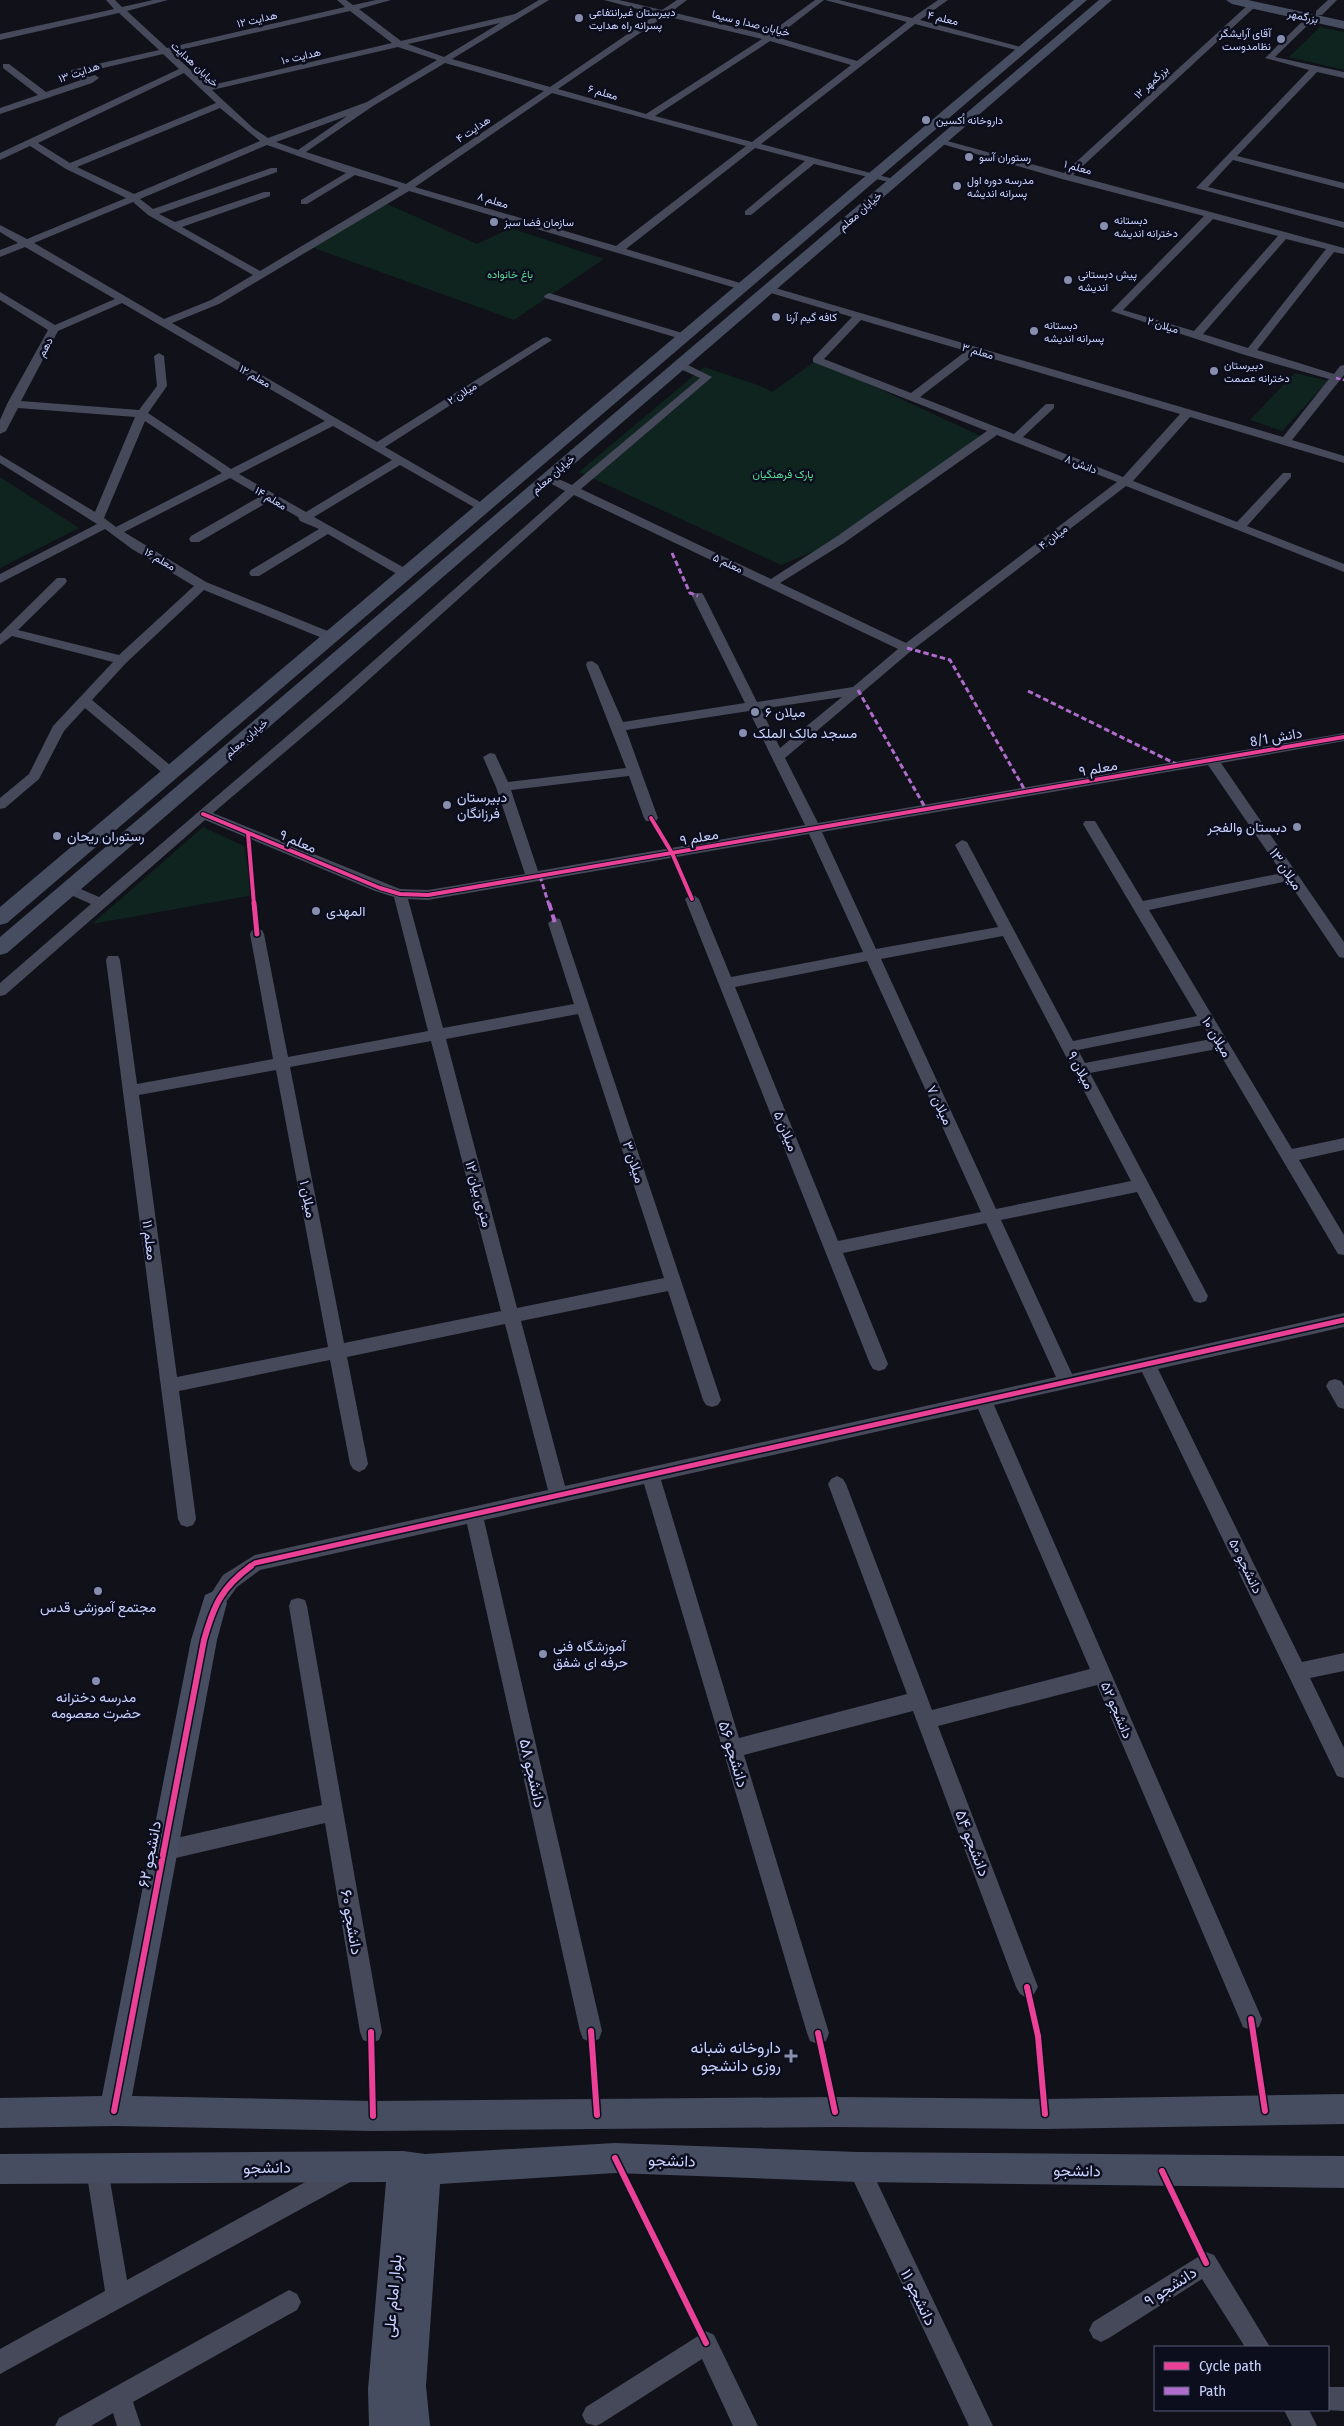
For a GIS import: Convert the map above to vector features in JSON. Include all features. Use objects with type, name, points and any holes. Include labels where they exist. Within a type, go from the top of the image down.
[{"type":"main road","name":"خیابان معلم","points":[[0,918],[1082,0]]},
{"type":"main road","name":"خیابان معلم","points":[[0,948],[1106,0]]},
{"type":"main road","name":"بزرگمهر","points":[[1232,0],[1258,2],[1316,15],[1344,19]]},
{"type":"main road","name":"بزرگمهر","points":[[1316,15],[1344,25]]},
{"type":"main road","name":"دانشجو ۶۲","points":[[114,2111],[204,1640],[214,1603]]},
{"type":"main road","points":[[0,2113],[114,2111],[402,2116],[835,2112],[1045,2114],[1344,2109]]},
{"type":"main road","name":"دانشجو","points":[[0,2169],[414,2167],[615,2158],[858,2167],[1344,2172]]},
{"type":"main road","name":"بلوار امام علی","points":[[386,2426],[384,2389],[410,2217],[414,2167]]},
{"type":"main road","name":"بلوار امام علی","points":[[410,2217],[410,2386],[413,2426]]},
{"type":"street","name":"خیابان هدایت","points":[[110,0],[221,104],[250,130],[267,142]]},
{"type":"street","points":[[0,37],[164,0]]},
{"type":"street","name":"معلم ۶","points":[[341,0],[401,45],[445,60],[753,146],[872,178],[894,182]]},
{"type":"street","name":"هدایت ۱۲","points":[[165,52],[387,0]]},
{"type":"street","points":[[527,0],[536,7]]},
{"type":"street","points":[[298,154],[370,104],[545,0]]},
{"type":"street","name":"خیابان صدا و سیما","points":[[608,0],[769,38],[858,64]]},
{"type":"street","name":"هدایت ۴","points":[[163,323],[215,302],[407,188],[683,0]]},
{"type":"street","points":[[647,117],[769,38],[820,0]]},
{"type":"street","name":"معلم ۴","points":[[828,0],[1024,49]]},
{"type":"street","points":[[618,250],[912,22],[944,0]]},
{"type":"street","points":[[1333,0],[1269,58],[1344,75]]},
{"type":"street","name":"بزرگمهر ۱۲","points":[[1065,177],[1258,2]]},
{"type":"street","name":"هدایت ۱۰","points":[[206,89],[519,16]]},
{"type":"street","points":[[89,81],[74,72],[165,52]]},
{"type":"street","name":"هدایت ۱۳","points":[[0,111],[89,81],[165,52]]},
{"type":"street","points":[[6,66],[45,96]]},
{"type":"street","points":[[1316,68],[1201,188],[1344,225]]},
{"type":"street","points":[[0,157],[184,70]]},
{"type":"street","points":[[69,167],[221,104]]},
{"type":"street","points":[[0,254],[267,142],[370,104]]},
{"type":"street","name":"معلم ۸","points":[[267,142],[354,172],[743,288]]},
{"type":"street","name":"معلم ۱","points":[[940,142],[1344,251]]},
{"type":"street","points":[[32,143],[69,167],[134,198],[151,213],[261,276]]},
{"type":"street","points":[[1231,157],[1344,186]]},
{"type":"street","points":[[748,213],[812,161]]},
{"type":"street","points":[[151,213],[274,170]]},
{"type":"street","points":[[304,202],[354,172]]},
{"type":"street","points":[[174,226],[267,194]]},
{"type":"street","name":"میلان ۲","points":[[1210,216],[1116,311],[1336,378]]},
{"type":"street","points":[[0,228],[26,244]]},
{"type":"street","points":[[1197,335],[1284,235]]},
{"type":"street","name":"معلم ۱۲","points":[[26,244],[483,508]]},
{"type":"street","points":[[1249,353],[1332,248]]},
{"type":"street","name":"معلم ۳","points":[[768,289],[1344,460]]},
{"type":"street","points":[[0,295],[54,329]]},
{"type":"street","points":[[549,296],[685,337]]},
{"type":"street","name":"دهم","points":[[0,431],[54,329],[123,299]]},
{"type":"street","name":"دانش ۸","points":[[858,317],[817,360],[1344,568]]},
{"type":"street","name":"میلان ۲","points":[[377,447],[546,340]]},
{"type":"street","points":[[913,398],[974,350]]},
{"type":"street","points":[[107,525],[142,414],[162,386],[159,356]]},
{"type":"street","points":[[0,991],[203,814],[340,698],[574,490],[707,377],[680,365]]},
{"type":"street","points":[[1285,441],[1344,368]]},
{"type":"street","points":[[14,404],[142,414]]},
{"type":"street","points":[[1016,438],[1050,406]]},
{"type":"street","name":"میلان ۴","points":[[907,648],[1126,481],[1187,413]]},
{"type":"street","name":"معلم ۱۴","points":[[142,414],[268,497],[406,574]]},
{"type":"street","points":[[0,579],[107,525],[231,474],[333,422]]},
{"type":"street","points":[[771,584],[840,540],[996,430]]},
{"type":"street","name":"معلم ۱۶","points":[[0,458],[107,525],[136,546],[202,585],[331,637]]},
{"type":"street","points":[[304,518],[400,460]]},
{"type":"street","points":[[1240,526],[1286,475]]},
{"type":"street","name":"معلم ۵","points":[[548,478],[907,648]]},
{"type":"street","points":[[195,539],[268,497]]},
{"type":"street","points":[[255,573],[326,530]]},
{"type":"street","points":[[0,641],[62,580]]},
{"type":"street","points":[[0,805],[34,776],[58,729],[84,700],[122,660],[202,585]]},
{"type":"street","points":[[698,596],[814,829]]},
{"type":"street","points":[[10,632],[122,660]]},
{"type":"street","points":[[778,757],[907,648]]},
{"type":"street","points":[[592,665],[618,727],[651,818]]},
{"type":"street","points":[[618,727],[858,690]]},
{"type":"street","points":[[84,700],[171,773]]},
{"type":"street","name":"دانش 8/1","points":[[1212,760],[1344,737]]},
{"type":"street","points":[[490,757],[503,787],[533,877]]},
{"type":"street","name":"معلم ۹","points":[[203,814],[380,888],[400,894],[428,895],[1212,760]]},
{"type":"street","name":"میلان ۱۳","points":[[1212,760],[1344,953]]},
{"type":"street","points":[[503,787],[633,771]]},
{"type":"street","name":"میلان ۱۰","points":[[1090,824],[1344,1249]]},
{"type":"street","name":"میلان ۷","points":[[814,829],[1067,1382]]},
{"type":"street","name":"میلان ۹","points":[[962,845],[1200,1296]]},
{"type":"street","points":[[1139,907],[1291,876]]},
{"type":"street","points":[[69,889],[101,903]]},
{"type":"street","name":"۱۲ متری بیان","points":[[400,894],[558,1495]]},
{"type":"street","name":"میلان ۵","points":[[692,898],[879,1364]]},
{"type":"street","name":"میلان ۳","points":[[555,923],[712,1400]]},
{"type":"street","points":[[726,983],[1006,930]]},
{"type":"street","name":"میلان ۱","points":[[257,934],[359,1464]]},
{"type":"street","name":"معلم ۱۱","points":[[114,960],[187,1519]]},
{"type":"street","points":[[131,1091],[583,1008]]},
{"type":"street","points":[[1068,1046],[1207,1019]]},
{"type":"street","points":[[1080,1070],[1221,1043]]},
{"type":"street","points":[[1288,1156],[1344,1144]]},
{"type":"street","points":[[833,1249],[1141,1184]]},
{"type":"street","points":[[169,1386],[673,1283]]},
{"type":"street","points":[[214,1603],[230,1580],[255,1563],[1344,1320]]},
{"type":"street","name":"دانشجو ۵۰","points":[[1147,1364],[1344,1769]]},
{"type":"street","points":[[1335,1386],[1344,1402]]},
{"type":"street","name":"دانشجو ۵۲","points":[[983,1400],[1251,2019]]},
{"type":"street","name":"دانشجو ۵۶","points":[[650,1474],[818,2033]]},
{"type":"street","name":"دانشجو ۵۴","points":[[837,1484],[1027,1987]]},
{"type":"street","name":"دانشجو ۵۸","points":[[474,1514],[591,2031]]},
{"type":"street","name":"دانشجو ۶۰","points":[[298,1606],[370,2032]]},
{"type":"street","points":[[1297,1672],[1344,1662]]},
{"type":"street","points":[[926,1720],[1102,1675]]},
{"type":"street","points":[[732,1749],[919,1700]]},
{"type":"street","points":[[163,1852],[333,1812]]},
{"type":"street","points":[[0,2362],[356,2166]]},
{"type":"street","name":"دانشجو ۱۱","points":[[858,2167],[981,2426]]},
{"type":"street","points":[[97,2169],[118,2298]]},
{"type":"street","name":"دانشجو ۹","points":[[1101,2330],[1206,2263],[1257,2346]]},
{"type":"street","points":[[67,2426],[289,2302]]},
{"type":"street","points":[[594,2415],[706,2343],[746,2426]]},
{"type":"street","points":[[120,2397],[129,2426]]},
{"type":"street","points":[[1329,2399],[1344,2399]]},
{"type":"street","points":[[1297,2411],[1305,2426]]},
{"type":"green space","points":[[1320,27],[1344,32],[1344,70],[1289,57]]},
{"type":"green space","name":"باغ خانواده","points":[[387,204],[477,244],[511,228],[604,259],[514,320],[311,247]]},
{"type":"green space","name":"پارک فرهنگیان","points":[[817,360],[985,438],[840,540],[781,565],[579,472],[704,367],[758,385],[772,392]]},
{"type":"green space","points":[[1295,373],[1328,381],[1282,431],[1250,420]]},
{"type":"green space","points":[[0,477],[79,528],[0,568]]},
{"type":"green space","points":[[203,827],[244,846],[254,895],[92,924]]},
{"type":"marked path","points":[[1336,378],[1344,380]]},
{"type":"marked path","points":[[672,553],[690,593],[698,596]]},
{"type":"marked path","points":[[907,648],[950,660],[1026,792]]},
{"type":"marked path","points":[[858,690],[926,809]]},
{"type":"marked path","points":[[1028,691],[1178,765]]},
{"type":"marked path","points":[[540,876],[555,923]]},
{"type":"cycle path","points":[[203,814],[380,888],[400,894],[428,895],[1344,737]]},
{"type":"cycle path","points":[[651,818],[672,853],[692,899]]},
{"type":"cycle path","points":[[248,833],[257,934]]},
{"type":"cycle path","points":[[114,2111],[204,1640],[212,1613],[220,1595],[233,1580],[255,1563],[1344,1320]]},
{"type":"cycle path","points":[[1027,1987],[1038,2036],[1045,2114]]},
{"type":"cycle path","points":[[1251,2019],[1265,2111]]},
{"type":"cycle path","points":[[591,2031],[597,2115]]},
{"type":"cycle path","points":[[371,2032],[373,2116]]},
{"type":"cycle path","points":[[818,2033],[835,2112]]},
{"type":"cycle path","points":[[615,2158],[706,2343]]},
{"type":"cycle path","points":[[1162,2171],[1206,2263]]},
{"type":"place","name":"دبیرستان غیرانتفاعی پسرانه راه هدایت","points":[[579,18]]},
{"type":"place","name":"آقای آرایشگر نظامدوست","points":[[1281,39]]},
{"type":"place","name":"داروخانه اُکسین","points":[[926,120]]},
{"type":"place","name":"رستوران آسو","points":[[969,157]]},
{"type":"place","name":"مدرسه دوره اول پسرانه اندیشه","points":[[957,186]]},
{"type":"place","name":"سازمان فضا سبز","points":[[494,222]]},
{"type":"place","name":"دبستانه دخترانه اندیشه","points":[[1104,226]]},
{"type":"place","name":"پیش دبستانی اندیشه","points":[[1068,280]]},
{"type":"place","name":"کافه گیم آرنا","points":[[776,317]]},
{"type":"place","name":"دبستانه پسرانه اندیشه","points":[[1034,331]]},
{"type":"place","name":"دبیرستان دخترانه عصمت","points":[[1214,371]]},
{"type":"place","name":"میلان ۶","points":[[755,712]]},
{"type":"place","name":"مسجد مالک الملک","points":[[743,733]]},
{"type":"place","name":"دبیرستان فرزانگان","points":[[447,805]]},
{"type":"place","name":"دبستان والفجر","points":[[1297,827]]},
{"type":"place","name":"رستوران ریحان","points":[[57,836]]},
{"type":"place","name":"المهدی","points":[[316,911]]},
{"type":"place","name":"مجتمع آموزشی قدس","points":[[98,1591]]},
{"type":"place","name":"آموزشگاه فنی حرفه ای شفق","points":[[543,1654]]},
{"type":"place","name":"مدرسه دخترانه حضرت معصومه","points":[[96,1681]]},
{"type":"place","name":"داروخانه شبانه روزی دانشجو","points":[[791,2056]]}]
